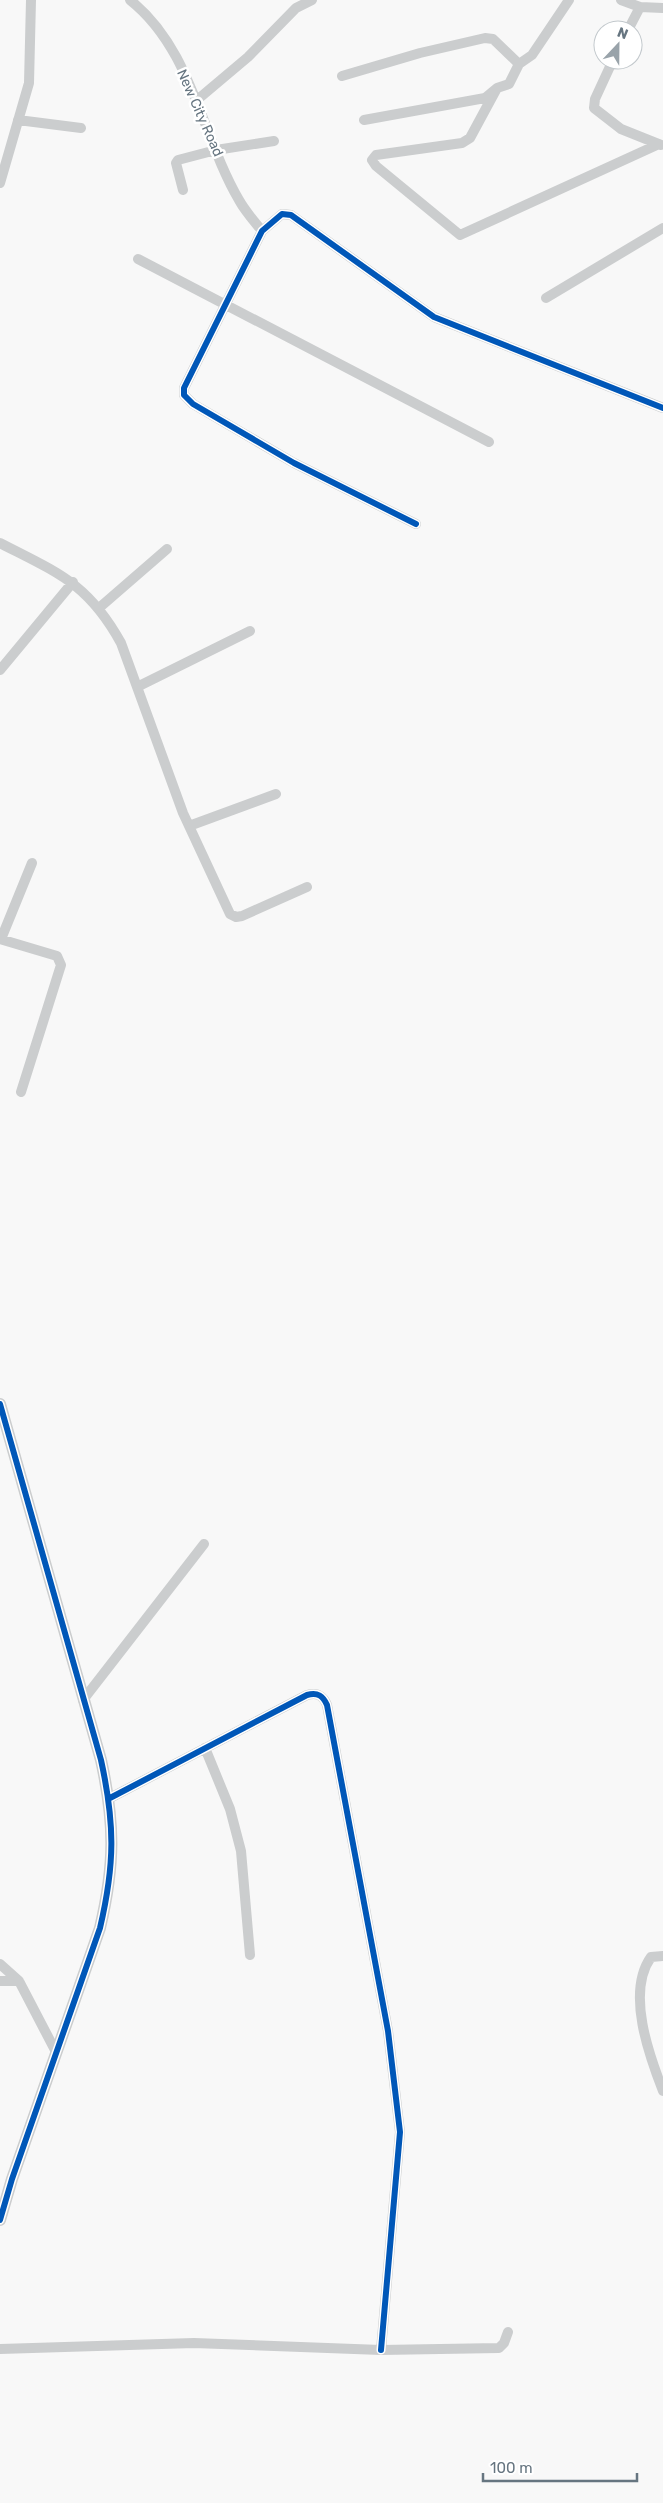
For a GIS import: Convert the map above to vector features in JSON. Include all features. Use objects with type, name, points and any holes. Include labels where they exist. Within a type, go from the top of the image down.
[{"type":"street","points":[[0,183],[29,83],[31,0]]},
{"type":"street","name":"New City Road","points":[[130,0],[144,12],[166,41],[197,100],[238,200],[262,231]]},
{"type":"street","points":[[197,100],[248,56],[296,8],[312,0]]},
{"type":"street","points":[[364,120],[485,98],[497,88],[509,84],[519,64],[532,55],[569,0]]},
{"type":"street","points":[[621,0],[640,7],[663,8]]},
{"type":"street","points":[[633,20],[640,7]]},
{"type":"street","points":[[342,76],[420,53],[490,38],[519,64]]},
{"type":"street","points":[[609,70],[594,108],[621,129],[661,145]]},
{"type":"street","points":[[497,88],[470,138],[462,143],[376,155],[372,160],[376,166],[460,235],[661,145]]},
{"type":"street","points":[[18,120],[81,128]]},
{"type":"street","points":[[183,190],[176,164],[178,160],[216,150],[274,141]]},
{"type":"street","points":[[416,524],[294,463],[188,400],[184,395],[184,388],[262,231],[282,214],[291,215],[434,317],[663,408]]},
{"type":"street","points":[[546,298],[663,228]]},
{"type":"street","points":[[138,259],[226,303],[489,442]]},
{"type":"street","points":[[0,543],[72,582],[99,608],[121,643],[189,826],[227,909],[233,916],[242,916],[307,887]]},
{"type":"street","points":[[99,608],[167,549]]},
{"type":"street","points":[[0,670],[72,582]]},
{"type":"street","points":[[137,687],[250,631]]},
{"type":"street","points":[[189,826],[276,794]]},
{"type":"street","points":[[21,1092],[61,965],[56,956],[0,939],[32,863]]},
{"type":"street","points":[[0,1404],[101,1760],[110,1798],[113,1845],[108,1894],[94,1947],[56,2052],[0,2220]]},
{"type":"street","points":[[83,1700],[204,1544]]},
{"type":"street","points":[[110,1798],[307,1695],[314,1693],[321,1696],[327,1705],[388,2032],[400,2132],[381,2350]]},
{"type":"street","points":[[206,1748],[230,1809],[241,1851],[250,1955]]},
{"type":"street","points":[[663,1956],[651,1957],[644,1966],[640,2005],[647,2051],[663,2091]]},
{"type":"street","points":[[0,1964],[19,1981],[56,2052]]},
{"type":"street","points":[[0,1981],[19,1981]]},
{"type":"street","points":[[0,2349],[194,2343],[381,2350],[499,2348],[504,2343],[508,2332]]},
{"type":"cycle path","points":[[416,524],[294,463],[193,404],[184,395],[184,388],[262,231],[282,214],[291,215],[434,317],[663,408]]},
{"type":"cycle path","points":[[0,1404],[101,1760],[111,1824],[111,1864],[100,1928],[12,2179],[0,2220]]},
{"type":"cycle path","points":[[110,1798],[307,1695],[320,1695],[327,1705],[388,2031],[400,2132],[381,2350]]}]
